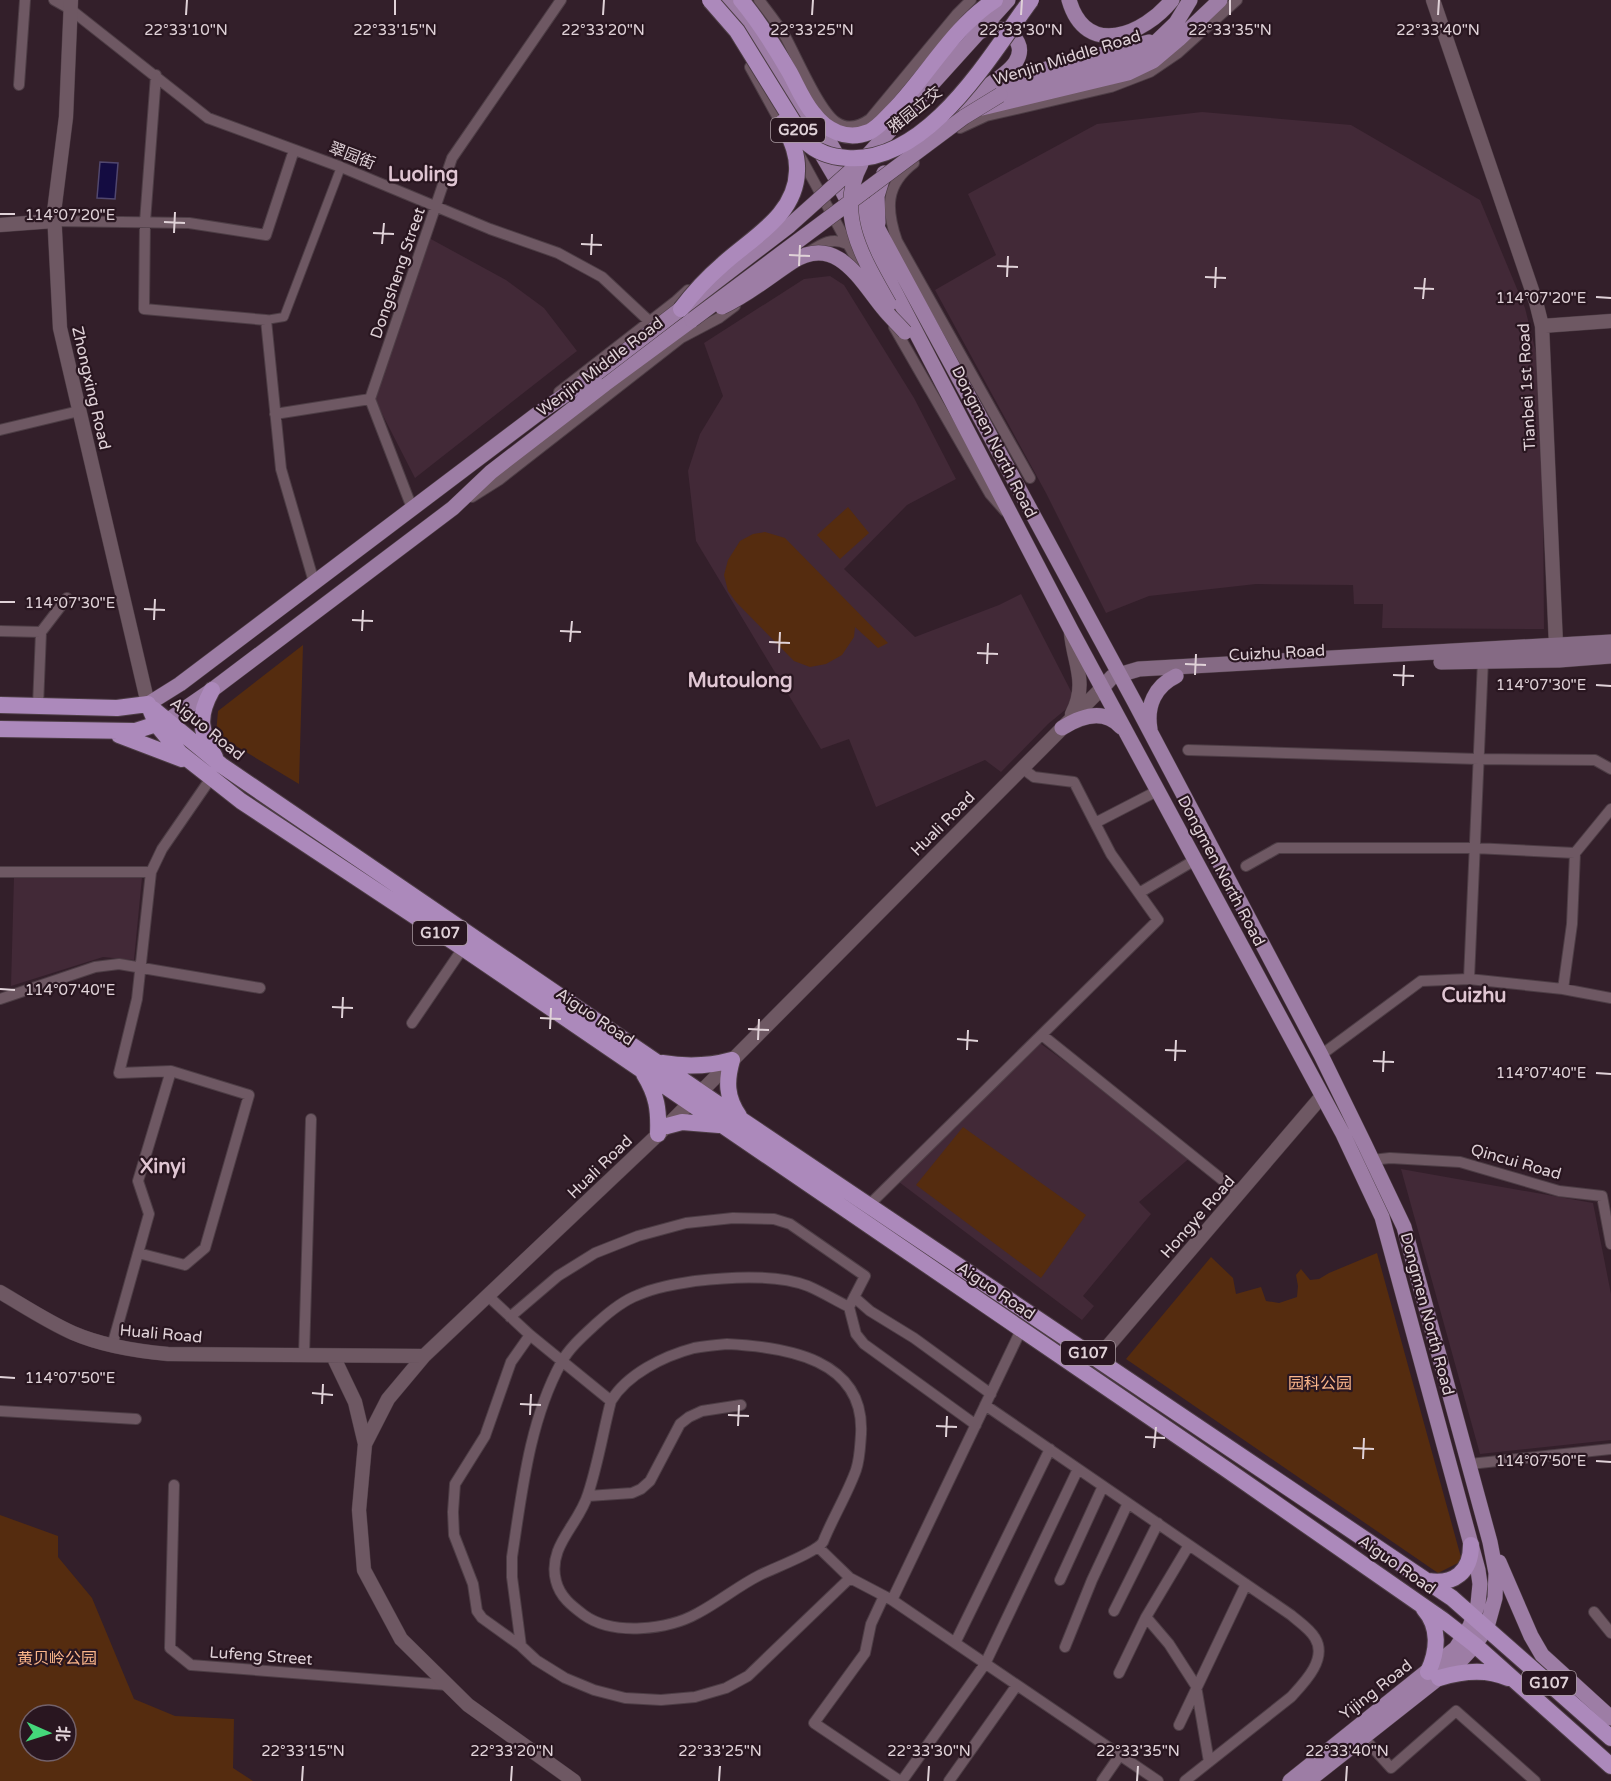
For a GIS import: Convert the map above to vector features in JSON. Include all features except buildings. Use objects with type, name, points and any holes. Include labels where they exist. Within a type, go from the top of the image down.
[{"type":"highway","name":"雅园立交","points":[[710,0],[737,31],[805,141],[816,150],[830,156],[867,158],[888,153],[938,123],[1031,0]]},
{"type":"highway","name":"G205","points":[[741,0],[764,30],[813,113]]},
{"type":"highway","name":"雅园立交","points":[[813,113],[831,130],[842,135],[870,132],[903,101],[957,34],[982,8],[995,0]]},
{"type":"highway","points":[[686,314],[721,265],[775,221],[787,205],[794,189],[797,172],[796,154],[759,66]]},
{"type":"highway","points":[[212,690],[202,712],[201,722],[216,772]]},
{"type":"highway","name":"Wenjin Middle Road","points":[[0,705],[117,708],[148,705]]},
{"type":"highway","name":"Aiguo Road","points":[[148,705],[190,762],[216,772],[657,1062],[721,1125],[1226,1469],[1470,1640],[1611,1766]]},
{"type":"highway","name":"Wenjin Middle Road","points":[[0,729],[110,732],[135,731],[162,723]]},
{"type":"highway","name":"Aiguo Road","points":[[162,723],[216,772],[241,801],[463,948],[642,1071],[742,1119],[1452,1598],[1611,1738]]},
{"type":"highway","points":[[110,732],[190,762]]},
{"type":"highway","points":[[657,1062],[698,1067],[732,1060],[727,1084],[729,1098],[742,1119]]},
{"type":"highway","points":[[642,1071],[658,1103],[663,1130],[682,1122],[721,1125]]},
{"type":"highway","points":[[1427,1581],[1445,1582],[1460,1576],[1470,1561],[1471,1545]]},
{"type":"highway","points":[[1420,1604],[1428,1613],[1436,1635],[1433,1675],[1494,1673],[1517,1683]]},
{"type":"main road","name":"Dongmen North Road","points":[[723,0],[745,24],[835,177],[1071,630],[1343,1134],[1382,1217],[1471,1545],[1480,1584],[1480,1622]]},
{"type":"main road","name":"Wenjin Middle Road","points":[[686,314],[866,157],[1008,0]]},
{"type":"main road","points":[[1069,0],[1074,14],[1089,30],[1110,36],[1132,32],[1144,26],[1172,0]]},
{"type":"main road","points":[[938,123],[968,111],[1128,74],[1153,61],[1172,37],[1176,23],[1190,0]]},
{"type":"main road","name":"Wenjin Middle Road","points":[[162,723],[212,690],[453,508],[491,472],[601,378],[686,314],[964,117],[993,91],[1025,87],[1128,60],[1164,47],[1172,37],[1220,0]]},
{"type":"main road","points":[[978,33],[987,28],[1007,30],[1012,34],[1018,50],[1014,65],[993,91]]},
{"type":"main road","points":[[878,229],[877,196],[883,175],[893,162],[938,123],[1017,75],[1172,37]]},
{"type":"main road","name":"Dongmen North Road","points":[[813,113],[1150,731],[1322,1055],[1404,1227],[1470,1464],[1496,1573],[1496,1598],[1492,1614],[1480,1622]]},
{"type":"main road","points":[[866,157],[853,186],[850,206],[852,226],[865,259],[901,331],[936,389],[958,411]]},
{"type":"main road","points":[[686,314],[743,296],[803,256],[824,254],[835,256],[853,269],[901,331]]},
{"type":"main road","name":"Wenjin Middle Road","points":[[148,705],[180,684],[536,416],[601,378]]},
{"type":"main road","name":"Cuizhu Road","points":[[1120,676],[1147,668],[1611,642]]},
{"type":"main road","name":"Cuizhu Road","points":[[1120,676],[1176,676],[1483,660],[1559,660],[1611,656]]},
{"type":"main road","points":[[1102,688],[1112,677],[1120,676]]},
{"type":"main road","points":[[1150,731],[1149,715],[1154,696],[1166,681],[1176,676]]},
{"type":"main road","points":[[1065,724],[1084,716],[1107,717],[1116,721],[1125,730]]},
{"type":"main road","points":[[1490,1542],[1531,1636],[1542,1655],[1611,1718]]},
{"type":"main road","name":"Yijing Road","points":[[1290,1781],[1433,1675],[1465,1656],[1470,1640],[1480,1622]]},
{"type":"main road","name":"Yijing Road","points":[[1308,1781],[1363,1737],[1433,1675]]},
{"type":"street","points":[[20,85],[24,0]]},
{"type":"street","name":"翠园街","points":[[54,0],[70,4],[208,118],[341,167],[490,229],[558,253],[602,277],[649,321]]},
{"type":"street","name":"Dongsheng Street","points":[[370,399],[452,158],[561,0]]},
{"type":"street","points":[[700,0],[723,24],[746,60],[848,244],[901,331],[990,494],[1017,525]]},
{"type":"street","points":[[759,0],[786,38],[824,108],[835,121],[852,127],[862,125],[870,119],[971,0]]},
{"type":"street","points":[[1030,478],[897,241],[892,226],[890,200],[893,189],[903,172],[958,129],[986,116],[1111,87],[1150,72],[1178,53],[1237,0]]},
{"type":"street","name":"Tianbei 1st Road","points":[[1433,0],[1536,302],[1542,326],[1556,645]]},
{"type":"street","name":"Zhongxing Road","points":[[70,4],[66,117],[54,221],[60,328],[148,705]]},
{"type":"street","points":[[156,75],[145,222],[144,309],[266,320],[284,317],[341,167]]},
{"type":"street","points":[[0,225],[54,221],[189,223],[266,235],[294,150]]},
{"type":"street","points":[[536,416],[563,388],[676,301],[717,261],[802,191],[806,185],[807,172]]},
{"type":"street","points":[[453,508],[499,480],[681,338],[719,318],[820,245],[831,241],[848,244]]},
{"type":"street","points":[[266,320],[281,470],[314,582]]},
{"type":"street","points":[[1542,326],[1611,321]]},
{"type":"street","points":[[275,414],[370,399],[412,508]]},
{"type":"street","points":[[0,430],[79,411]]},
{"type":"street","points":[[38,706],[41,632],[67,598]]},
{"type":"street","points":[[1065,724],[1076,706],[1081,687],[1071,630]]},
{"type":"street","points":[[0,631],[41,632]]},
{"type":"street","points":[[1469,979],[1483,660]]},
{"type":"street","name":"Huali Road","points":[[0,1292],[71,1332],[112,1346],[168,1354],[424,1356],[663,1130],[1102,688]]},
{"type":"street","points":[[1188,750],[1478,759],[1595,760],[1611,769]]},
{"type":"street","points":[[869,1205],[1158,920],[1111,854],[1074,782],[1034,777],[1022,768]]},
{"type":"street","points":[[138,1253],[185,1265],[205,1248],[249,1095],[171,1071],[119,1072],[132,1027],[151,872],[162,849],[216,772]]},
{"type":"street","points":[[1095,823],[1157,791]]},
{"type":"street","points":[[1563,989],[1572,924],[1575,853],[1611,809]]},
{"type":"street","points":[[1246,866],[1278,848],[1474,848],[1575,853]]},
{"type":"street","points":[[1139,893],[1195,860]]},
{"type":"street","points":[[0,872],[151,872]]},
{"type":"street","points":[[412,1023],[463,948]]},
{"type":"street","points":[[0,999],[95,968],[119,964],[260,988]]},
{"type":"street","points":[[1322,1055],[1421,981],[1469,979],[1563,989],[1611,998]]},
{"type":"street","points":[[1042,1035],[1240,1194]]},
{"type":"street","points":[[112,1346],[149,1214],[138,1181],[171,1071]]},
{"type":"street","name":"Hongye Road","points":[[1097,1359],[1322,1096]]},
{"type":"street","points":[[304,1356],[311,1119]]},
{"type":"street","name":"Qincui Road","points":[[1372,1160],[1390,1158],[1460,1161],[1559,1191],[1602,1196],[1611,1244]]},
{"type":"street","points":[[510,1317],[558,1276],[596,1253],[638,1236],[686,1223],[733,1218],[774,1219],[790,1224],[865,1275],[849,1307],[856,1334],[864,1344],[976,1425]]},
{"type":"street","points":[[521,1646],[512,1577],[512,1557],[534,1434],[546,1394],[561,1362],[579,1339],[612,1309],[638,1294],[669,1285],[749,1278],[790,1281],[809,1287],[849,1307]]},
{"type":"street","points":[[488,1296],[561,1362],[611,1401]]},
{"type":"street","points":[[854,1297],[870,1311],[914,1338],[991,1394]]},
{"type":"street","points":[[1021,1330],[976,1425],[888,1598],[871,1624],[865,1653],[814,1723],[901,1781],[986,1664],[1078,1469]]},
{"type":"street","points":[[530,1335],[511,1362],[485,1436],[455,1484],[453,1512],[454,1535],[471,1578],[477,1611],[482,1618],[521,1646],[536,1660],[565,1678],[594,1690],[625,1698],[661,1700],[695,1697],[726,1688],[748,1676],[850,1578]]},
{"type":"street","points":[[727,1344],[784,1349],[811,1358],[832,1371],[853,1391],[859,1403],[862,1424],[860,1454],[855,1472],[819,1548],[746,1582],[687,1618],[644,1628],[623,1629],[590,1619],[562,1596],[556,1581],[554,1564],[558,1547],[588,1496],[611,1401],[617,1391],[631,1378],[666,1358],[694,1348],[727,1344]]},
{"type":"street","points":[[333,1356],[355,1402],[365,1444],[359,1510],[364,1569],[401,1640],[468,1705],[574,1781]]},
{"type":"street","points":[[365,1444],[388,1399],[424,1356]]},
{"type":"street","points":[[588,1496],[632,1493],[641,1489],[650,1481],[680,1424],[702,1411],[741,1405]]},
{"type":"street","points":[[985,1405],[1291,1615],[1316,1638],[1318,1654],[1316,1664],[1309,1677],[1291,1697],[1185,1781]]},
{"type":"street","points":[[0,1411],[136,1419]]},
{"type":"street","points":[[955,1643],[1050,1449]]},
{"type":"street","points":[[1470,1464],[1611,1449]]},
{"type":"street","name":"Lufeng Street","points":[[174,1485],[170,1648],[191,1665],[447,1685]]},
{"type":"street","points":[[1060,1580],[1103,1486]]},
{"type":"street","points":[[1065,1647],[1092,1580],[1128,1503]]},
{"type":"street","points":[[1114,1611],[1158,1523]]},
{"type":"street","points":[[1119,1673],[1146,1617],[1189,1545]]},
{"type":"street","points":[[819,1548],[850,1578],[888,1598],[1158,1781]]},
{"type":"street","points":[[1179,1725],[1246,1584]]},
{"type":"street","points":[[1594,1612],[1611,1634]]},
{"type":"street","points":[[1146,1617],[1169,1644],[1196,1686],[1209,1762]]},
{"type":"street","points":[[949,1781],[1017,1685]]},
{"type":"street","points":[[1363,1737],[1391,1768],[1456,1712],[1535,1781]]},
{"type":"street","points":[[1102,1781],[1120,1755]]},
{"type":"shaded area","points":[[1202,112],[1351,125],[1480,200],[1525,308],[1542,377],[1544,629],[1382,628],[1383,604],[1354,604],[1353,585],[1256,584],[1149,596],[1106,613],[1046,493],[935,290],[996,255],[968,194],[1097,124]]},
{"type":"shaded area","points":[[100,162],[118,163],[115,199],[97,198]]},
{"type":"shaded area","points":[[429,238],[506,280],[544,308],[577,351],[415,478],[374,398]]},
{"type":"shaded area","points":[[830,276],[844,285],[914,398],[956,479],[907,505],[844,569],[915,637],[999,605],[1021,594],[1076,701],[1048,724],[1001,772],[985,760],[876,807],[849,739],[821,749],[696,541],[688,471],[700,434],[723,396],[704,343],[804,279]]},
{"type":"shaded area","points":[[14,877],[142,877],[134,960],[103,957],[11,986]]},
{"type":"shaded area","points":[[1037,1041],[1193,1155],[1139,1202],[1151,1214],[1083,1296],[1094,1306],[1082,1320],[899,1182]]},
{"type":"shaded area","points":[[1401,1169],[1593,1203],[1611,1294],[1611,1440],[1480,1454]]},
{"type":"green space","points":[[848,507],[869,533],[840,559],[817,535]]},
{"type":"green space","points":[[765,532],[785,538],[888,643],[878,648],[855,627],[854,637],[842,655],[826,664],[810,667],[794,661],[736,602],[728,591],[724,575],[728,560],[740,541],[753,534]]},
{"type":"green space","points":[[303,645],[299,784],[216,734],[218,711]]},
{"type":"green space","points":[[963,1127],[1086,1215],[1041,1278],[916,1185]]},
{"type":"green space","name":"园科公园","points":[[1377,1253],[1462,1561],[1438,1573],[1126,1359],[1211,1257],[1233,1278],[1236,1294],[1261,1287],[1266,1301],[1279,1303],[1297,1297],[1296,1275],[1301,1269],[1310,1280],[1319,1279]]},
{"type":"green space","name":"黄贝岭公园","points":[[0,1515],[58,1536],[58,1557],[92,1598],[134,1699],[175,1716],[234,1719],[233,1768],[253,1781],[0,1781]]},
{"type":"district","name":"Luoling","points":[[423,175]]},
{"type":"district","name":"Mutoulong","points":[[740,681]]},
{"type":"district","name":"Cuizhu","points":[[1474,996]]},
{"type":"district","name":"Xinyi","points":[[163,1167]]}]
